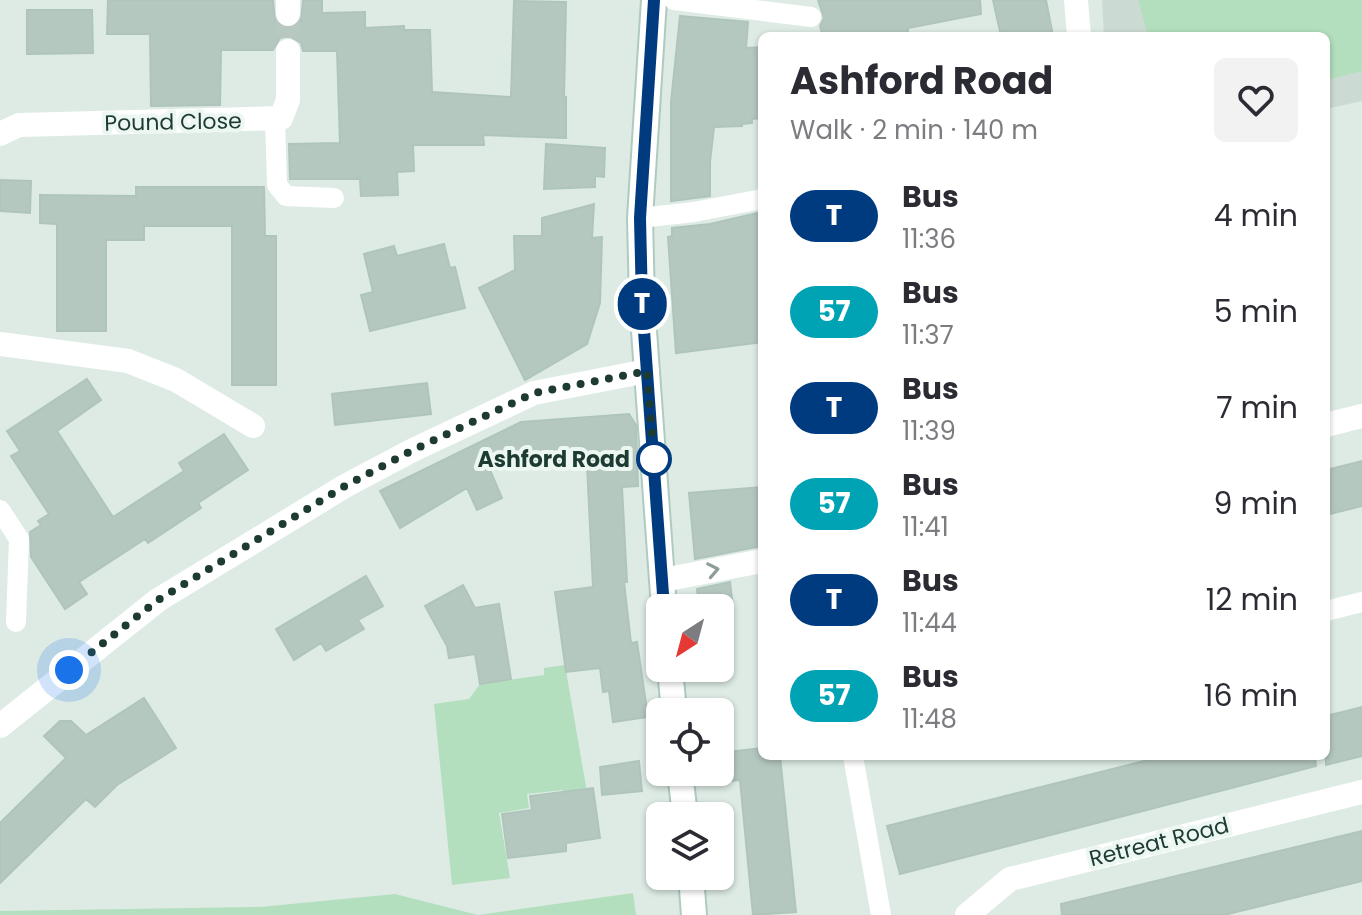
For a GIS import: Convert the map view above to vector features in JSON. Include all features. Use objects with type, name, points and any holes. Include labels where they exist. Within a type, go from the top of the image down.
[{"type":"street","points":[[654,0],[640,218],[647,371],[664,594]]},
{"type":"street","points":[[1076,0],[1079,32]]},
{"type":"street","points":[[275,119],[281,118],[288,100],[288,51]]},
{"type":"street","name":"Pound Close","points":[[0,134],[19,125],[275,119]]},
{"type":"street","points":[[0,344],[128,361],[176,380],[253,426]]},
{"type":"street","points":[[0,726],[158,600],[345,486],[534,393],[647,371]]},
{"type":"street","points":[[1330,424],[1362,416]]},
{"type":"street","points":[[663,580],[758,562]]},
{"type":"street","name":"Retreat Road","points":[[971,914],[1010,879],[1362,792]]},
{"type":"street","points":[[692,890],[694,915]]},
{"type":"lane","points":[[674,0],[811,17]]},
{"type":"lane","points":[[275,119],[279,192],[286,196],[334,198]]},
{"type":"lane","points":[[640,218],[758,200]]},
{"type":"lane","points":[[0,510],[19,539],[16,622]]},
{"type":"lane","points":[[1330,610],[1362,602]]},
{"type":"lane","points":[[854,760],[881,915]]},
{"type":"shaded area","points":[[1102,0],[1362,0],[1362,101],[1330,108],[1330,32],[1104,32]]},
{"type":"green space","points":[[1138,0],[1362,0],[1362,71],[1330,79],[1330,32],[1147,32]]},
{"type":"green space","points":[[565,665],[589,804],[566,808],[563,790],[527,794],[529,808],[499,813],[510,878],[452,885],[434,704],[469,699],[480,684],[544,675],[544,668]]},
{"type":"green space","points":[[633,893],[636,915],[478,915]]},
{"type":"green space","points":[[395,894],[478,915],[0,915],[0,911],[260,907]]},
{"type":"building","points":[[108,0],[273,0],[275,21],[287,29],[301,21],[303,0],[322,0],[322,13],[365,12],[365,28],[404,26],[404,30],[430,30],[432,92],[511,97],[514,1],[566,2],[566,138],[483,135],[484,145],[413,145],[414,171],[397,172],[398,195],[361,196],[360,179],[290,179],[289,144],[340,143],[337,51],[303,51],[301,43],[289,36],[280,38],[273,50],[221,50],[220,105],[151,106],[150,34],[107,34]]},
{"type":"building","points":[[818,0],[980,0],[981,14],[908,28],[908,32],[822,32],[820,26],[824,18]]},
{"type":"building","points":[[993,0],[1046,0],[1052,32],[1000,32]]},
{"type":"building","points":[[27,10],[92,10],[93,53],[27,54]]},
{"type":"building","points":[[680,16],[748,22],[746,48],[758,47],[758,118],[742,126],[714,127],[710,196],[671,201],[671,102]]},
{"type":"building","points":[[546,144],[605,148],[604,177],[595,176],[595,187],[544,189]]},
{"type":"building","points":[[0,180],[31,181],[30,213],[0,211]]},
{"type":"building","points":[[136,187],[264,187],[265,236],[276,236],[276,385],[232,385],[232,226],[144,226],[144,240],[106,240],[106,331],[57,331],[57,224],[40,223],[40,195],[136,196]]},
{"type":"building","points":[[594,204],[592,238],[602,237],[600,303],[587,344],[525,380],[479,288],[515,270],[514,236],[542,236],[542,218]]},
{"type":"building","points":[[758,213],[758,343],[676,353],[668,237],[672,236],[672,228],[710,224]]},
{"type":"building","points":[[444,244],[450,268],[455,267],[465,308],[370,331],[361,295],[373,292],[364,254],[394,246],[397,256]]},
{"type":"building","points":[[87,379],[101,400],[57,431],[113,517],[184,471],[179,463],[224,434],[248,470],[198,503],[201,508],[148,543],[145,539],[79,582],[87,594],[65,609],[31,557],[30,532],[41,525],[38,521],[49,514],[11,456],[20,451],[7,431]]},
{"type":"building","points":[[427,383],[431,414],[335,425],[332,394]]},
{"type":"building","points":[[629,414],[636,425],[638,486],[622,487],[627,582],[624,582],[631,643],[637,642],[646,717],[613,722],[609,691],[603,692],[600,668],[566,672],[555,592],[593,587],[587,465],[490,470],[502,498],[477,510],[467,488],[400,528],[380,491],[521,422]]},
{"type":"building","points":[[1362,461],[1362,506],[1330,514],[1330,469]]},
{"type":"building","points":[[758,487],[758,547],[695,559],[689,493]]},
{"type":"building","points":[[366,576],[383,606],[358,620],[364,629],[326,651],[321,643],[294,660],[276,629]]},
{"type":"building","points":[[730,582],[731,594],[698,594],[697,589]]},
{"type":"building","points":[[463,585],[475,608],[499,604],[511,679],[480,684],[475,654],[449,658],[447,646],[425,606]]},
{"type":"building","points":[[144,698],[176,748],[117,785],[95,807],[86,799],[0,883],[0,823],[66,758],[44,736],[60,721],[71,721],[86,735]]},
{"type":"building","points":[[1362,707],[1362,756],[1326,765],[1326,760],[1330,760],[1330,715]]},
{"type":"building","points":[[758,748],[758,760],[780,760],[796,912],[753,915],[740,780],[734,781],[734,751]]},
{"type":"building","points":[[1148,760],[1315,760],[1316,766],[900,874],[887,826]]},
{"type":"building","points":[[639,761],[642,791],[602,795],[600,767]]},
{"type":"building","points":[[593,788],[600,838],[566,843],[566,851],[508,858],[502,814],[532,810],[530,796]]},
{"type":"building","points":[[1362,831],[1362,881],[1224,915],[1062,915],[1061,904]]},
{"type":"tunnel","points":[[288,14],[288,51]]},
{"type":"bus line","name":"T","points":[[654,0],[640,218],[642,303],[663,594]]},
{"type":"place","name":"Ashford Road","points":[[654,459]]},
{"type":"route","points":[[69,670],[158,600],[345,486],[534,393],[647,371],[654,459]]}]
